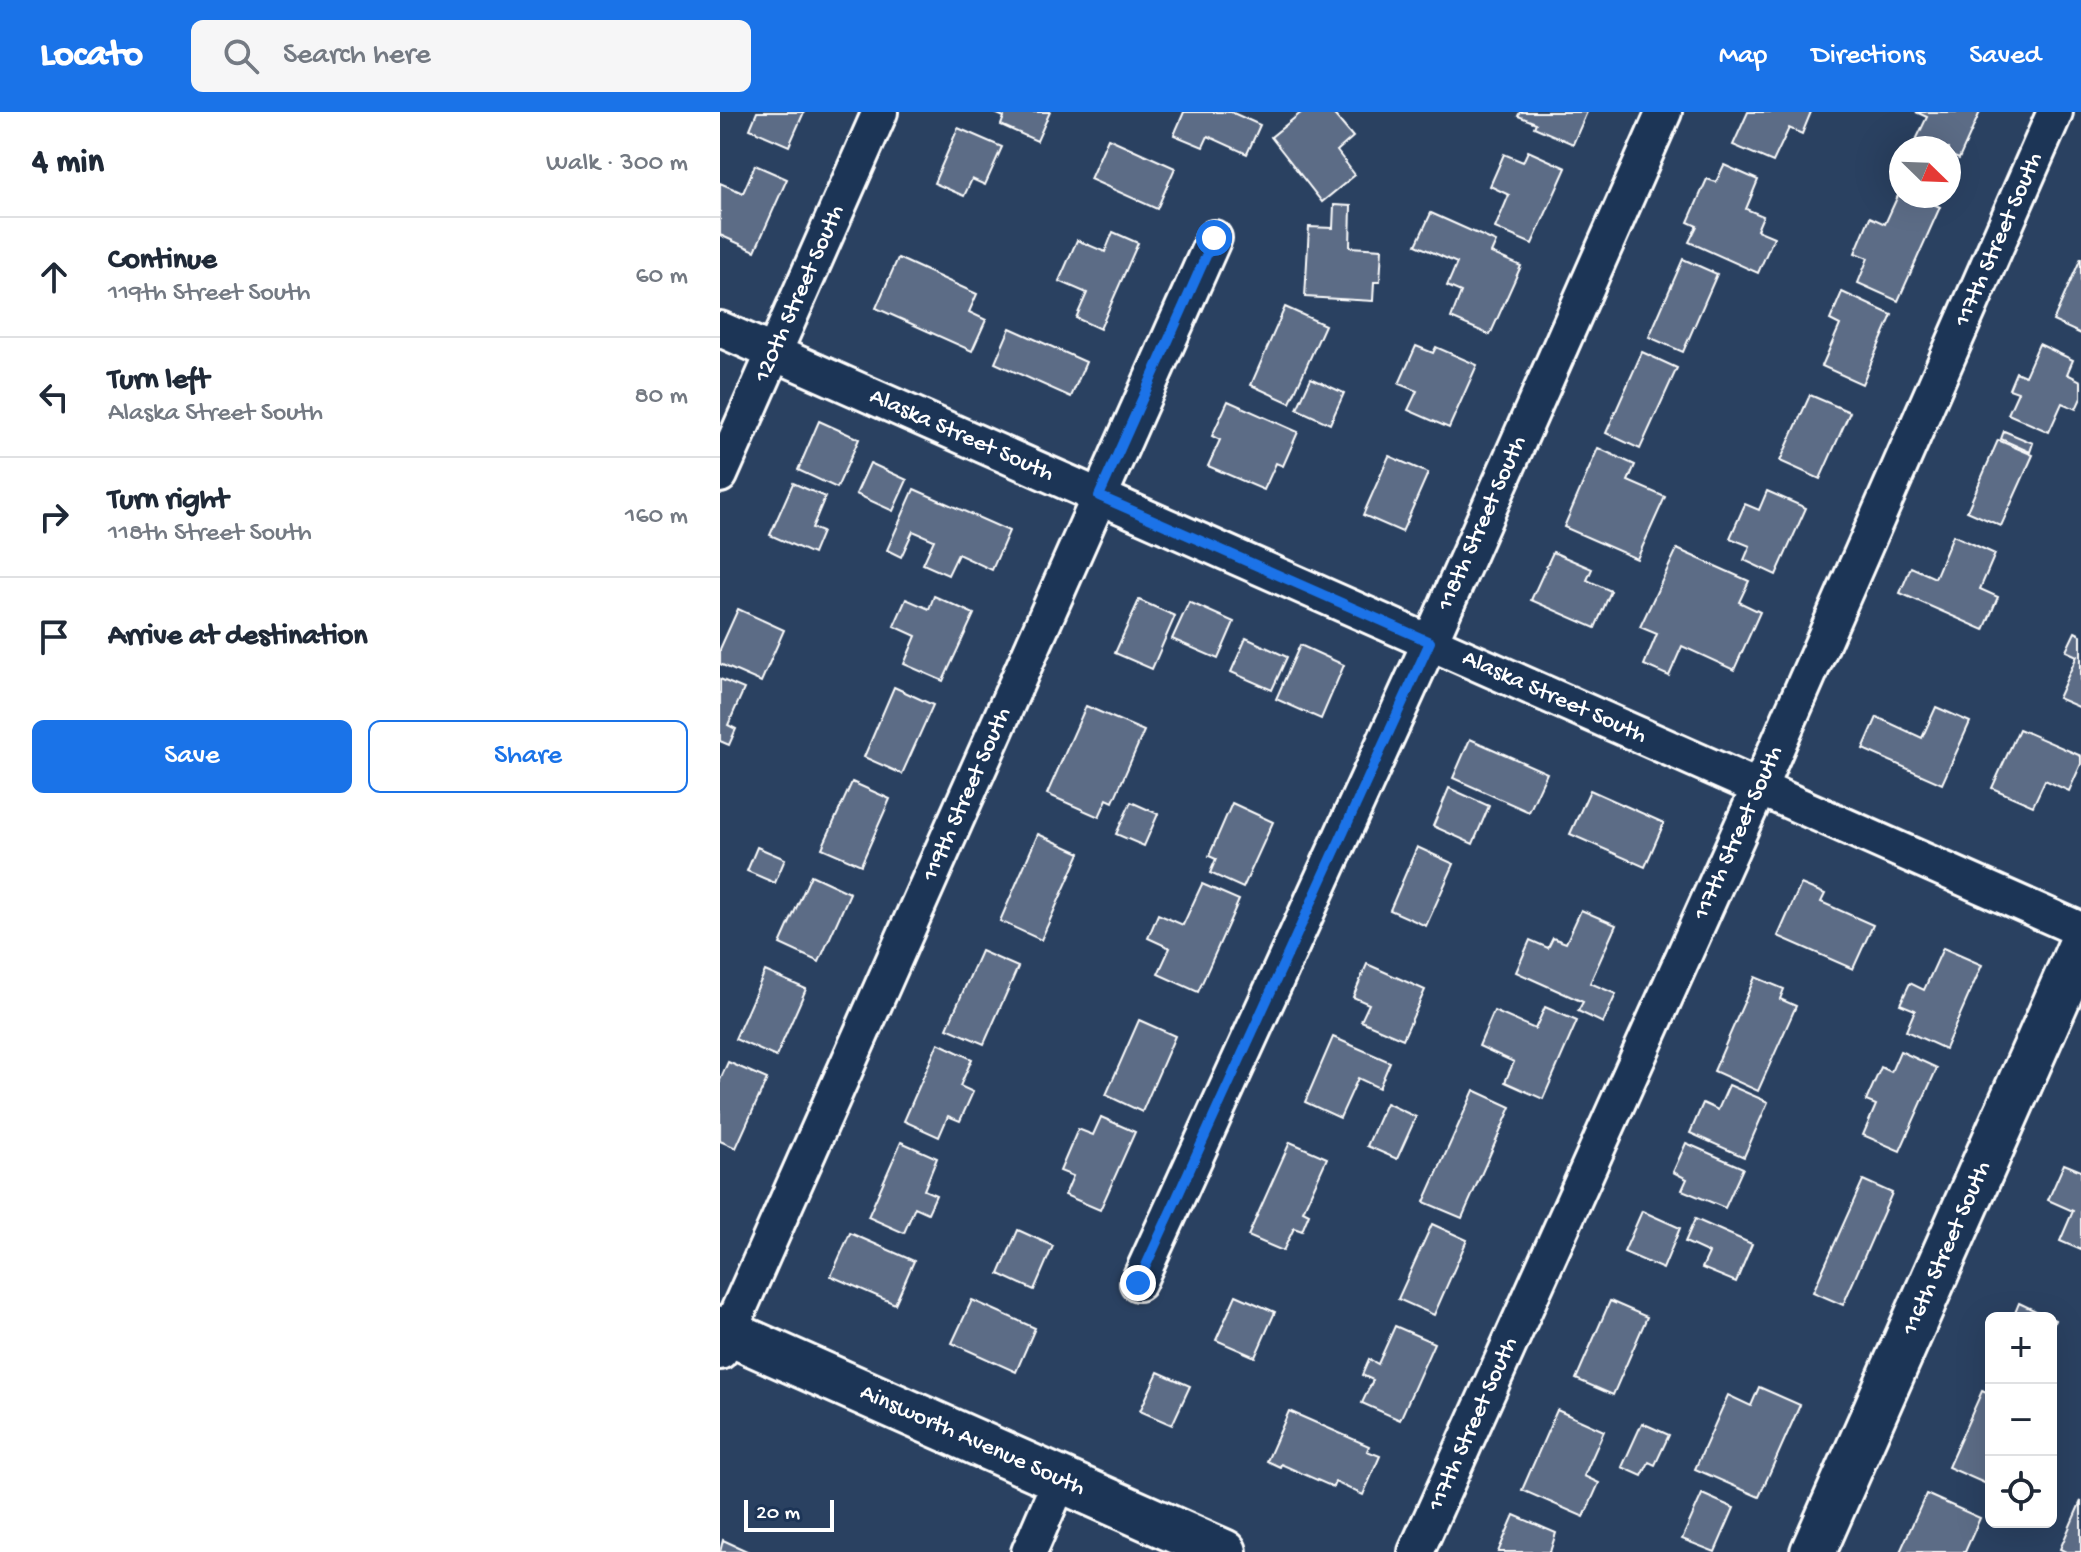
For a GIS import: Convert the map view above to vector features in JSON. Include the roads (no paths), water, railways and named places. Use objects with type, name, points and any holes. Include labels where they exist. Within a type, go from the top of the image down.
[{"type":"street","name":"120th Street South","points":[[720,475],[880,112]]},
{"type":"street","name":"118th Street South","points":[[1138,1283],[1430,642],[1664,112]]},
{"type":"street","name":"117th Street South","points":[[1416,1552],[1759,788],[2055,112]]},
{"type":"street","name":"119th Street South","points":[[723,1338],[1214,238]]},
{"type":"street","name":"Alaska Street South","points":[[720,329],[2081,930]]},
{"type":"street","name":"116th Street South","points":[[1813,1552],[2081,945]]},
{"type":"street","name":"Ainsworth Avenue South","points":[[723,1338],[1224,1552]]},
{"type":"street","points":[[1029,1552],[1060,1480]]}]
